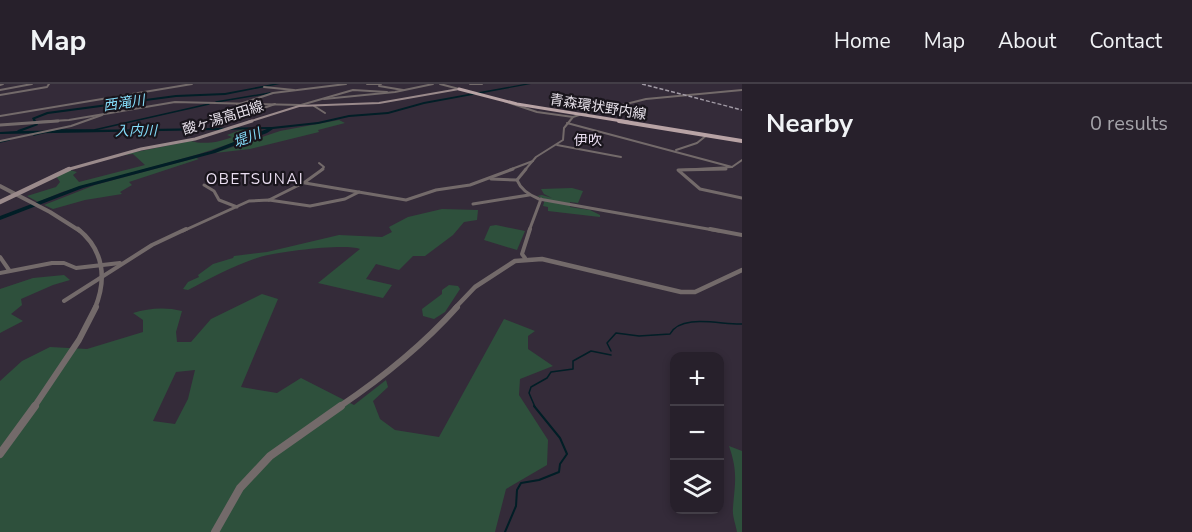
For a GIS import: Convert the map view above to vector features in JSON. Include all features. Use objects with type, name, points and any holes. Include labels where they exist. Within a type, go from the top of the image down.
[{"type":"main road","points":[[459,89],[466,84]]},
{"type":"main road","name":"青森環状野内線","points":[[459,89],[504,101],[742,141]]},
{"type":"main road","name":"酸ヶ湯高田線","points":[[0,202],[74,166],[141,149],[195,139],[301,105],[346,106],[402,101],[459,89]]},
{"type":"street","points":[[1,88],[18,84]]},
{"type":"street","points":[[1,88],[33,84]]},
{"type":"street","points":[[1,88],[20,89],[48,84]]},
{"type":"street","points":[[1,88],[26,91],[47,87],[48,84]]},
{"type":"street","points":[[0,116],[192,84]]},
{"type":"street","points":[[237,105],[273,93],[345,84]]},
{"type":"street","points":[[367,84],[405,90]]},
{"type":"street","points":[[324,99],[390,93],[433,84]]},
{"type":"street","points":[[440,84],[459,89]]},
{"type":"street","points":[[470,84],[482,84]]},
{"type":"street","points":[[0,125],[102,115],[170,103],[301,105],[324,99],[340,91],[379,85],[390,93]]},
{"type":"street","points":[[9,86],[26,91]]},
{"type":"street","points":[[264,87],[296,91]]},
{"type":"street","points":[[517,180],[539,154],[557,145],[564,138],[564,128],[567,123],[580,114],[606,105],[618,106],[647,99],[742,90]]},
{"type":"street","points":[[346,106],[353,98]]},
{"type":"street","points":[[504,101],[537,112],[573,117]]},
{"type":"street","points":[[606,101],[603,105],[606,105]]},
{"type":"street","points":[[258,110],[275,105]]},
{"type":"street","points":[[314,106],[325,113]]},
{"type":"street","points":[[0,141],[43,133],[102,115]]},
{"type":"street","points":[[567,123],[638,140],[732,167]]},
{"type":"street","points":[[673,151],[697,143],[707,135]]},
{"type":"street","points":[[557,145],[621,158]]},
{"type":"street","points":[[742,160],[724,170],[678,170],[700,189],[742,198]]},
{"type":"street","points":[[305,183],[406,200],[488,179],[533,161]]},
{"type":"street","points":[[268,201],[305,183],[323,169],[319,163]]},
{"type":"street","points":[[488,179],[517,180]]},
{"type":"street","points":[[517,180],[520,188],[529,195],[541,199],[742,235]]},
{"type":"street","points":[[204,185],[214,191],[219,200],[237,207]]},
{"type":"street","points":[[0,186],[72,225],[94,245],[102,264],[97,304],[81,337],[0,454]]},
{"type":"street","points":[[64,301],[102,275],[160,242],[251,201],[310,206],[345,199],[359,192]]},
{"type":"street","points":[[473,204],[529,195]]},
{"type":"street","points":[[525,258],[522,254],[526,236],[534,222],[541,199]]},
{"type":"street","points":[[0,257],[9,270]]},
{"type":"street","points":[[215,532],[240,488],[270,456],[375,383],[434,332],[475,287],[510,263],[525,258],[549,260],[681,292],[695,292],[742,270]]},
{"type":"street","points":[[0,273],[64,263],[73,268],[123,263]]},
{"type":"green space","points":[[339,120],[345,123],[318,130],[319,132],[250,149],[215,153],[280,131]]},
{"type":"green space","points":[[243,129],[262,129],[244,139],[199,154],[62,192],[38,202],[27,196],[56,187],[60,182],[56,176],[70,170],[77,172],[73,175],[79,182],[145,165],[133,154],[116,156],[191,141],[217,142],[232,137],[227,135]]},
{"type":"green space","points":[[199,159],[129,182],[132,185],[120,192],[122,194],[85,200],[53,209],[44,205],[95,185]]},
{"type":"green space","points":[[572,188],[583,191],[578,203],[570,202],[570,207],[590,210],[600,217],[548,211],[548,207],[543,206],[545,199],[537,196],[552,198],[544,194],[541,189]]},
{"type":"green space","points":[[442,209],[478,210],[477,220],[464,222],[453,235],[425,256],[413,256],[399,270],[376,264],[366,279],[392,285],[383,298],[318,283],[360,249],[352,247],[310,249],[260,257],[188,290],[183,289],[188,282],[199,277],[198,275],[213,264],[234,256],[267,252],[339,235],[382,237],[392,232],[389,227],[408,217]]},
{"type":"green space","points":[[496,225],[525,231],[517,250],[484,240],[490,226]]},
{"type":"green space","points":[[64,275],[70,280],[21,299],[22,305],[11,314],[23,321],[0,333],[0,289],[33,278]]},
{"type":"green space","points":[[449,285],[458,286],[460,289],[445,312],[434,319],[423,316],[422,309],[442,294],[442,290]]},
{"type":"green space","points":[[262,294],[278,299],[241,387],[277,393],[301,378],[354,405],[386,380],[388,387],[373,401],[380,419],[395,430],[439,437],[504,319],[535,331],[528,336],[528,349],[553,366],[520,379],[519,395],[548,440],[547,465],[506,489],[495,532],[0,532],[0,381],[22,361],[50,347],[87,349],[143,332],[143,320],[133,313],[158,309],[182,311],[176,332],[177,342],[191,342],[211,319]],"holes":[[[195,370],[188,399],[175,424],[153,421],[176,372]]]},
{"type":"green space","points":[[729,446],[742,451],[742,532],[737,532],[733,514],[735,470]]},
{"type":"waterway","name":"西滝川","points":[[19,131],[37,124],[33,119],[47,113],[176,96],[225,94],[278,84]]},
{"type":"waterway","name":"堤川","points":[[272,128],[318,123],[349,116],[388,113],[424,103],[529,84]]},
{"type":"waterway","points":[[216,102],[270,93]]},
{"type":"waterway","points":[[55,130],[94,130],[209,104]]},
{"type":"waterway","name":"入内川","points":[[0,133],[272,128]]},
{"type":"waterway","name":"堤川","points":[[0,218],[81,187],[213,152],[272,128]]},
{"type":"waterway","name":"入内川","points":[[34,135],[50,131]]},
{"type":"waterway","points":[[0,142],[9,140]]},
{"type":"waterway","points":[[611,351],[607,343],[616,333],[639,336],[670,334],[683,324],[703,321],[742,324]]},
{"type":"waterway","points":[[535,407],[529,393],[531,387],[547,378],[551,372],[573,369],[573,361],[591,351],[611,355]]},
{"type":"waterway","points":[[505,532],[516,506],[517,490],[521,483],[539,480],[559,472],[560,464],[567,454],[560,438],[534,406]]},
{"type":"railway","points":[[642,84],[742,110]]},
{"type":"district","name":"伊吹","points":[[588,140]]},
{"type":"district","name":"OBETSUNAI","points":[[255,179]]}]
